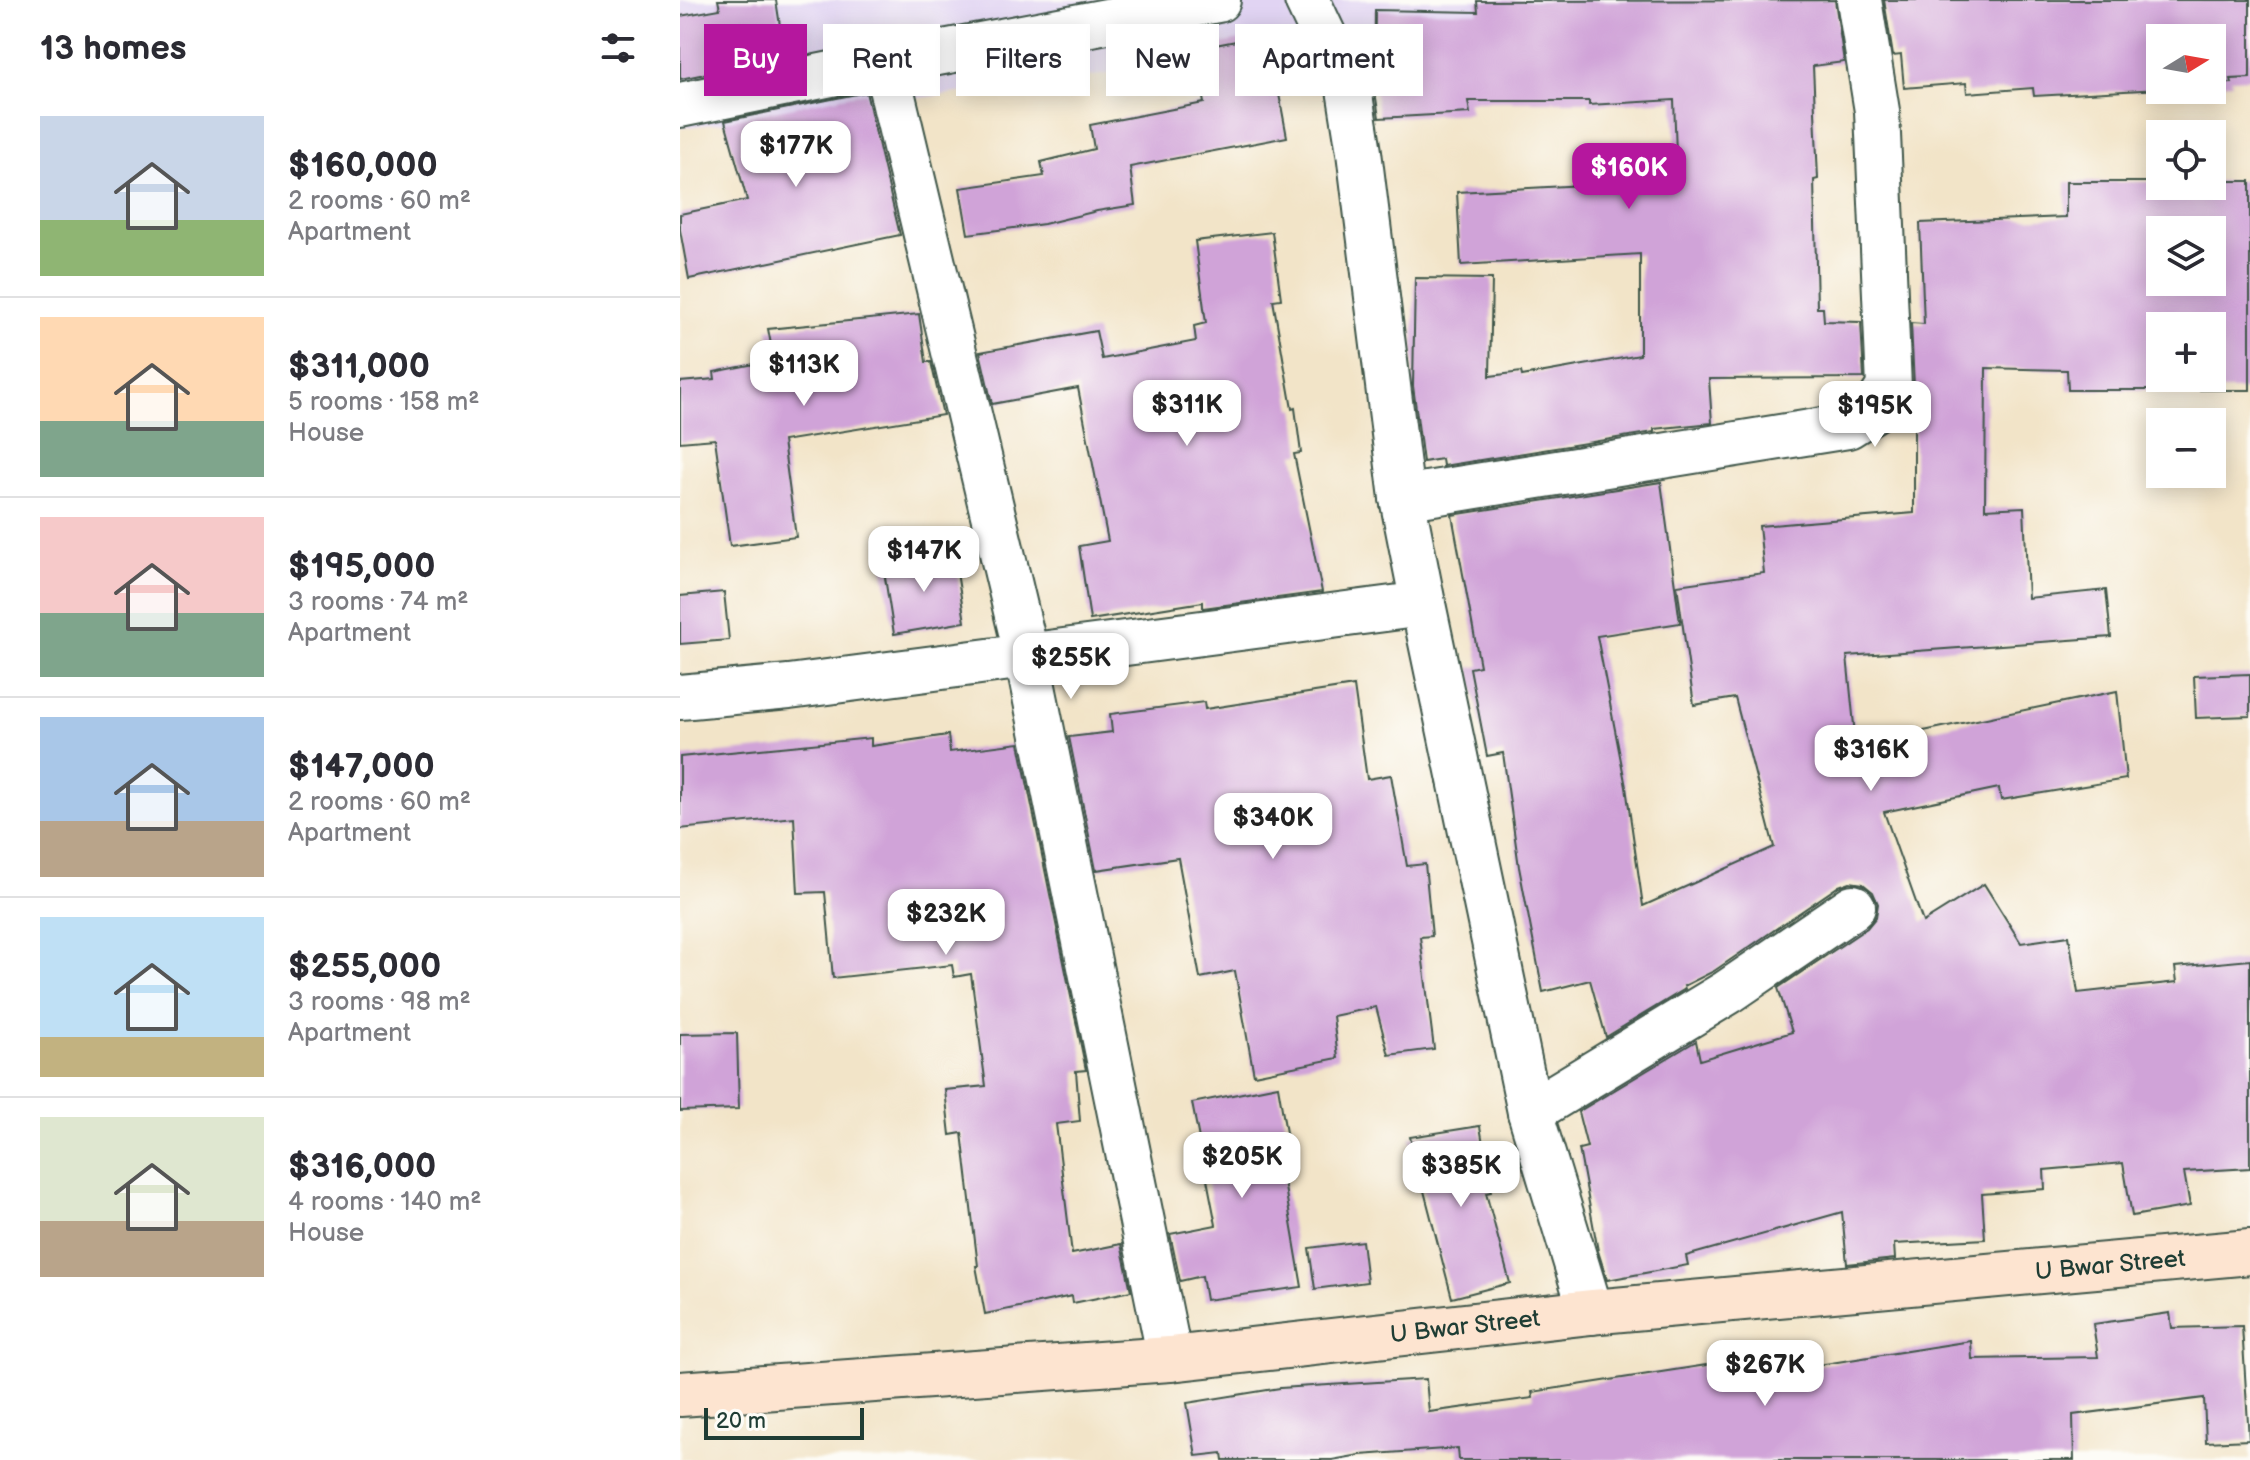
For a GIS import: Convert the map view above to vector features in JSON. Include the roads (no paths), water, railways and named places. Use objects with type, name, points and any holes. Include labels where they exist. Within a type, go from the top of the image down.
[{"type":"street","points":[[940,53],[1218,0]]},
{"type":"street","points":[[1307,0],[1349,89],[1402,498],[1530,1112],[1591,1312]]},
{"type":"street","points":[[1402,498],[1848,426],[1875,409],[1889,387],[1877,111],[1859,0]]},
{"type":"street","points":[[680,105],[823,76]]},
{"type":"street","points":[[893,96],[1027,657],[1170,1359]]},
{"type":"street","points":[[680,697],[789,687],[1423,604]]},
{"type":"street","points":[[1530,1112],[1728,992],[1853,907]]},
{"type":"street","name":"U Bwar Street","points":[[680,1394],[1170,1359],[1591,1312],[2250,1252]]}]
